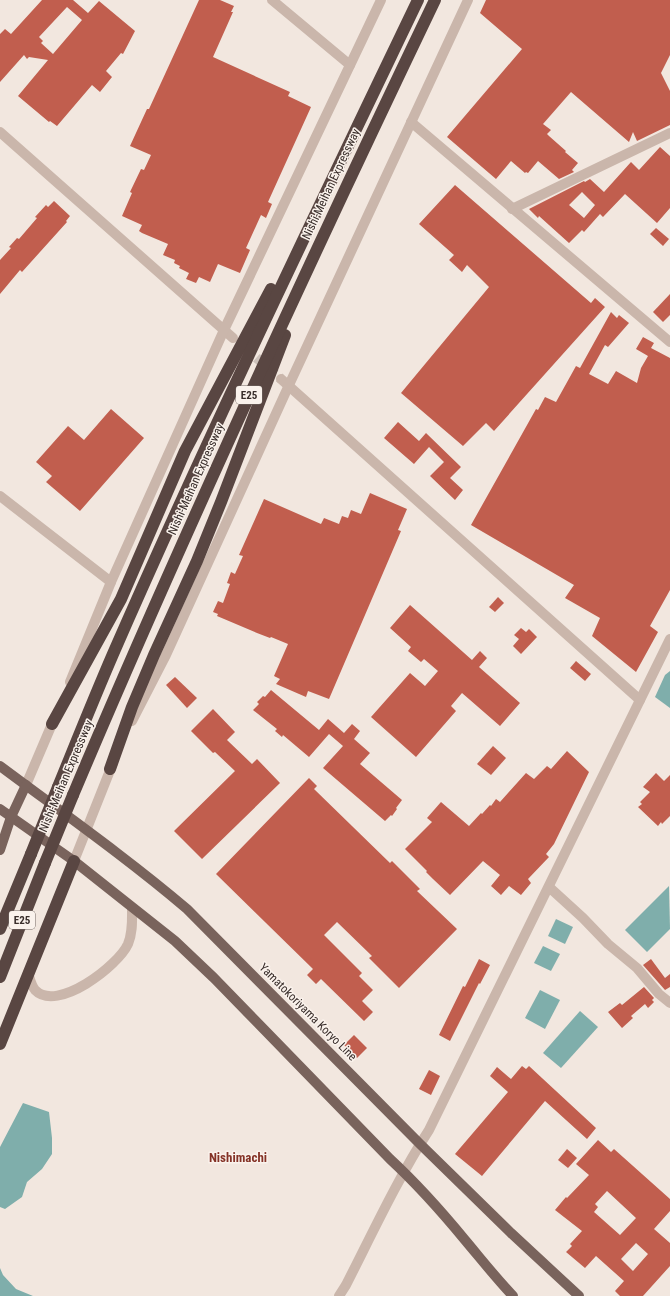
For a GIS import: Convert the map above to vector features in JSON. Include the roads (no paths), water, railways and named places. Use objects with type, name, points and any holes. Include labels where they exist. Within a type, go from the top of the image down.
[{"type":"highway","name":"Nishi-Meihan Expressway","points":[[0,929],[112,656],[287,272],[418,0]]},
{"type":"highway","name":"Nishi-Meihan Expressway","points":[[0,977],[73,795],[132,656],[208,484],[316,249],[434,0]]},
{"type":"highway","points":[[52,724],[120,599],[182,457],[365,109]]},
{"type":"highway","points":[[110,769],[132,707],[197,561],[221,502],[316,249]]},
{"type":"highway","points":[[0,1044],[74,861]]},
{"type":"main road","name":"Yamatokoriyama Koryo Line","points":[[0,766],[163,888],[187,909],[420,1144],[579,1296]]},
{"type":"main road","points":[[0,850],[11,817],[26,785]]},
{"type":"main road","points":[[0,809],[74,861],[175,941],[214,978],[405,1172],[464,1239],[497,1280],[513,1296]]},
{"type":"street","points":[[272,0],[350,65]]},
{"type":"street","points":[[26,785],[111,582],[224,330],[380,0]]},
{"type":"street","points":[[74,861],[110,769],[136,712],[166,655],[285,382],[411,122],[468,0]]},
{"type":"street","points":[[411,122],[670,342]]},
{"type":"street","points":[[0,132],[233,338]]},
{"type":"street","points":[[512,208],[670,133]]},
{"type":"street","points":[[285,382],[640,700]]},
{"type":"street","points":[[0,496],[111,582]]},
{"type":"street","points":[[339,1296],[420,1144],[429,1130],[670,639]]},
{"type":"street","points":[[549,886],[608,944],[637,968],[659,994],[670,1004]]},
{"type":"street","points":[[28,973],[31,984],[36,991],[43,995],[52,997],[68,993],[82,986],[108,969],[120,956],[127,945],[132,931],[132,908]]},
{"type":"water","points":[[670,671],[670,708],[655,697],[665,675]]},
{"type":"water","points":[[669,886],[670,929],[647,952],[625,930]]},
{"type":"water","points":[[556,919],[573,927],[565,944],[548,936]]},
{"type":"water","points":[[543,946],[560,954],[551,971],[534,963]]},
{"type":"water","points":[[540,990],[560,1000],[545,1029],[525,1018]]},
{"type":"water","points":[[580,1011],[598,1027],[561,1068],[543,1053]]},
{"type":"water","points":[[23,1103],[49,1112],[52,1154],[42,1169],[27,1182],[22,1197],[5,1209],[0,1207],[0,1147]]},
{"type":"water","points":[[0,1268],[3,1275],[16,1289],[33,1296],[0,1296]]},
{"type":"tunnel","points":[[245,348],[281,379]]},
{"type":"district","name":"Nishimachi","points":[[238,1157]]}]
